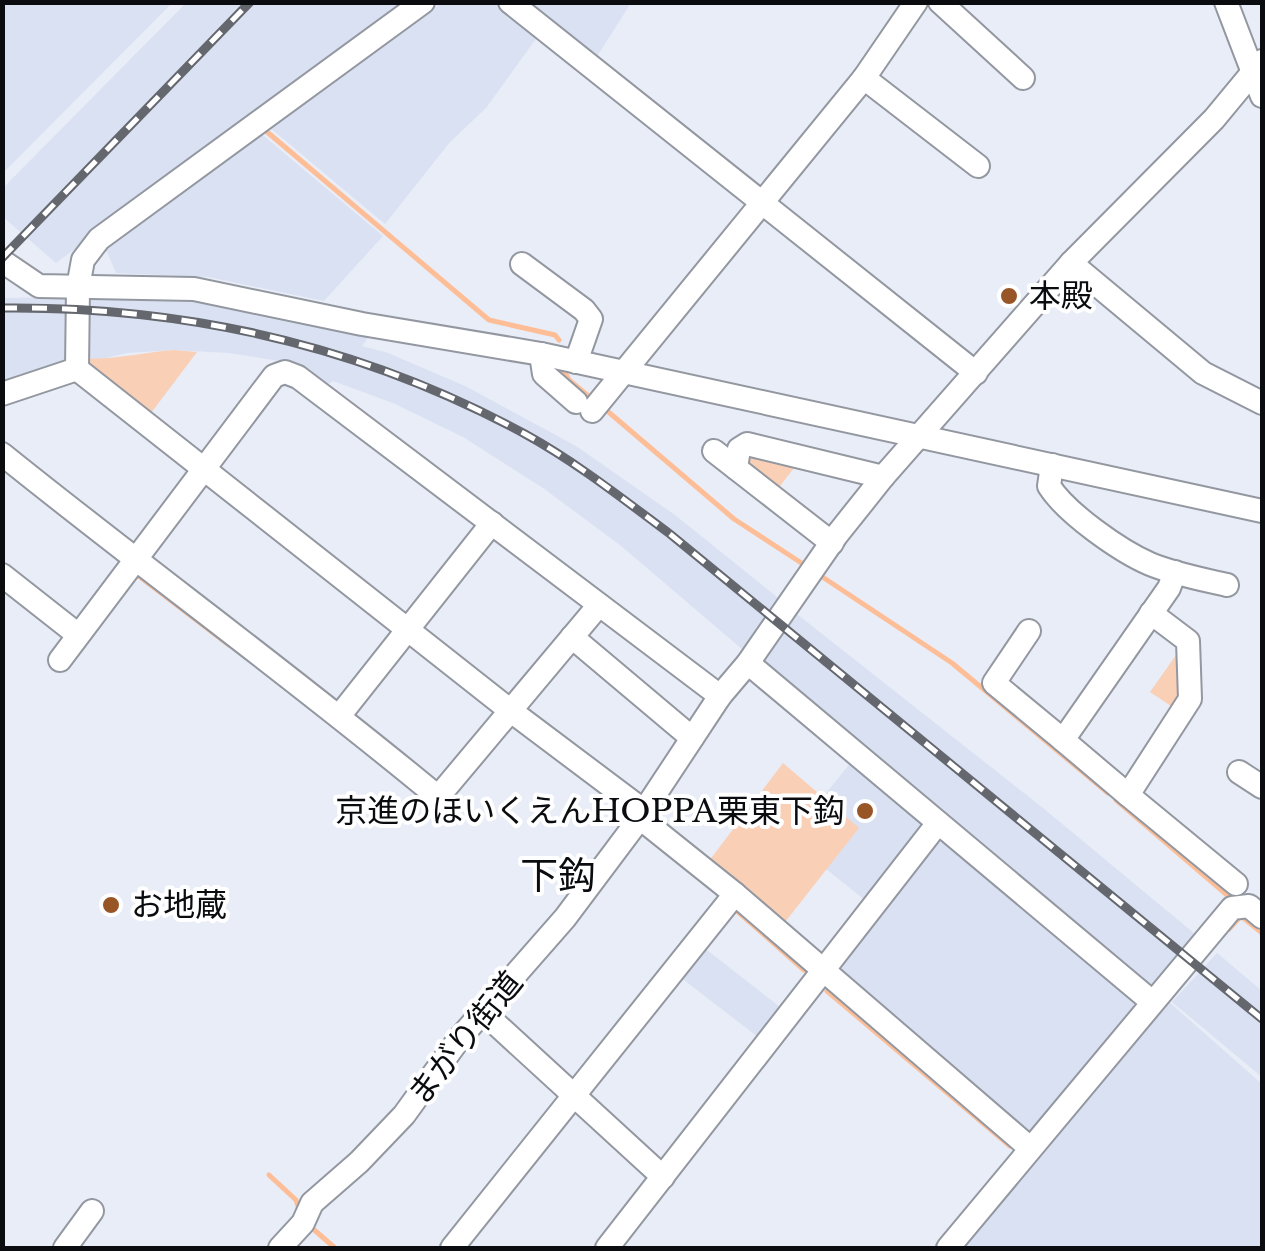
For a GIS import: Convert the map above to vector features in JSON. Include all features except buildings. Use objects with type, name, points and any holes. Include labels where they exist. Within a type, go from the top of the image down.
[{"type":"street","points":[[77,370],[78,287],[83,260],[100,239],[422,2]]},
{"type":"street","points":[[510,2],[976,372]]},
{"type":"street","points":[[542,354],[544,374],[590,404],[625,374],[864,78],[916,2]]},
{"type":"street","points":[[940,2],[1023,78]]},
{"type":"street","points":[[1226,2],[1257,68],[1262,96]]},
{"type":"street","name":"まがり街道","points":[[280,1248],[302,1223],[312,1204],[404,1115],[459,1040],[565,918],[642,814],[720,696],[883,477],[1071,263],[1152,184],[1257,68]]},
{"type":"street","points":[[864,78],[978,166]]},
{"type":"street","points":[[2,261],[39,286],[194,289],[362,324],[542,354],[1262,510]]},
{"type":"street","points":[[1071,263],[1203,372],[1262,402]]},
{"type":"street","points":[[522,264],[591,319],[576,362]]},
{"type":"street","points":[[2,394],[77,370]]},
{"type":"street","points":[[77,370],[642,814],[1030,1148]]},
{"type":"street","points":[[60,660],[274,376],[285,372],[298,376],[720,696]]},
{"type":"street","points":[[736,468],[739,449],[746,444],[883,477]]},
{"type":"street","points":[[714,451],[832,543]]},
{"type":"street","points":[[2,454],[133,560],[340,715],[438,797],[599,604]]},
{"type":"street","points":[[1052,465],[1049,486],[1058,500],[1148,563],[1227,586]]},
{"type":"street","points":[[340,715],[492,523]]},
{"type":"street","points":[[1063,740],[1168,588],[1175,572]]},
{"type":"street","points":[[2,575],[76,634]]},
{"type":"street","points":[[1128,795],[1190,699],[1188,641],[1151,613]]},
{"type":"street","points":[[1029,631],[994,683],[1236,884]]},
{"type":"street","points":[[572,637],[692,738]]},
{"type":"street","points":[[748,662],[1151,1001]]},
{"type":"street","points":[[1240,772],[1262,787]]},
{"type":"street","points":[[607,1248],[938,823]]},
{"type":"street","points":[[452,1248],[735,894]]},
{"type":"street","points":[[948,1248],[1151,1001],[1248,910]]},
{"type":"street","points":[[484,1013],[663,1177]]},
{"type":"street","points":[[66,1248],[92,1210]]},
{"type":"shaded area","points":[[2,3],[172,3],[3,173]]},
{"type":"shaded area","points":[[186,3],[404,3],[56,263],[3,217],[2,189]]},
{"type":"shaded area","points":[[441,3],[495,3],[538,36],[486,108],[450,142],[385,224],[269,127]]},
{"type":"shaded area","points":[[528,3],[631,3],[596,58]]},
{"type":"shaded area","points":[[259,132],[383,236],[324,301],[208,277],[116,273],[105,247]]},
{"type":"shaded area","points":[[186,296],[369,336],[362,346],[465,386],[576,446],[675,515],[782,601],[743,650],[620,545],[543,488],[463,437],[393,403],[333,381],[325,386],[309,370],[229,353],[174,350],[127,353],[97,360],[83,358],[87,299]]},
{"type":"shaded area","points":[[65,297],[70,301],[68,363],[3,386],[3,298]]},
{"type":"shaded area","points":[[174,350],[197,352],[148,417],[86,371],[83,358],[93,359]]},
{"type":"shaded area","points":[[750,453],[797,464],[777,490],[747,467]]},
{"type":"shaded area","points":[[793,611],[1043,808],[1195,934],[1149,987],[765,667],[765,653]]},
{"type":"shaded area","points":[[1181,648],[1181,697],[1174,708],[1150,692]]},
{"type":"shaded area","points":[[852,761],[922,820],[922,827],[865,900],[826,869],[858,828],[823,797]]},
{"type":"shaded area","points":[[783,763],[859,828],[782,926],[709,861]]},
{"type":"shaded area","points":[[946,842],[1134,998],[1134,1007],[1032,1130],[1022,1132],[840,979],[840,966],[935,843]]},
{"type":"shaded area","points":[[703,947],[780,1007],[758,1037],[680,977]]},
{"type":"shaded area","points":[[1217,953],[1262,991],[1262,1077],[1172,1002]]},
{"type":"shaded area","points":[[1168,1001],[1262,1084],[1262,1248],[964,1248]]},
{"type":"waterway","points":[[266,131],[489,320],[555,335],[559,340]]},
{"type":"waterway","points":[[564,371],[592,399]]},
{"type":"waterway","points":[[605,409],[734,519],[809,568]]},
{"type":"waterway","points":[[818,574],[952,663],[1108,793]]},
{"type":"waterway","points":[[140,577],[229,645]]},
{"type":"waterway","points":[[1116,800],[1233,900]]},
{"type":"waterway","points":[[737,911],[804,970]]},
{"type":"waterway","points":[[1229,929],[1241,916],[1262,933]]},
{"type":"waterway","points":[[827,991],[1010,1146]]},
{"type":"waterway","points":[[269,1175],[296,1200],[299,1209]]},
{"type":"waterway","points":[[312,1228],[335,1248]]},
{"type":"railway","points":[[2,258],[250,2]]},
{"type":"railway","points":[[2,308],[139,314],[272,337],[401,377],[525,434],[670,534],[1262,1019]]},
{"type":"place","name":"本殿","points":[[1009,296]]},
{"type":"place","name":"京進のほいくえんHOPPA栗東下鈎","points":[[865,811]]},
{"type":"place","name":"お地蔵","points":[[111,905]]},
{"type":"district","name":"下鈎","points":[[558,876]]}]
